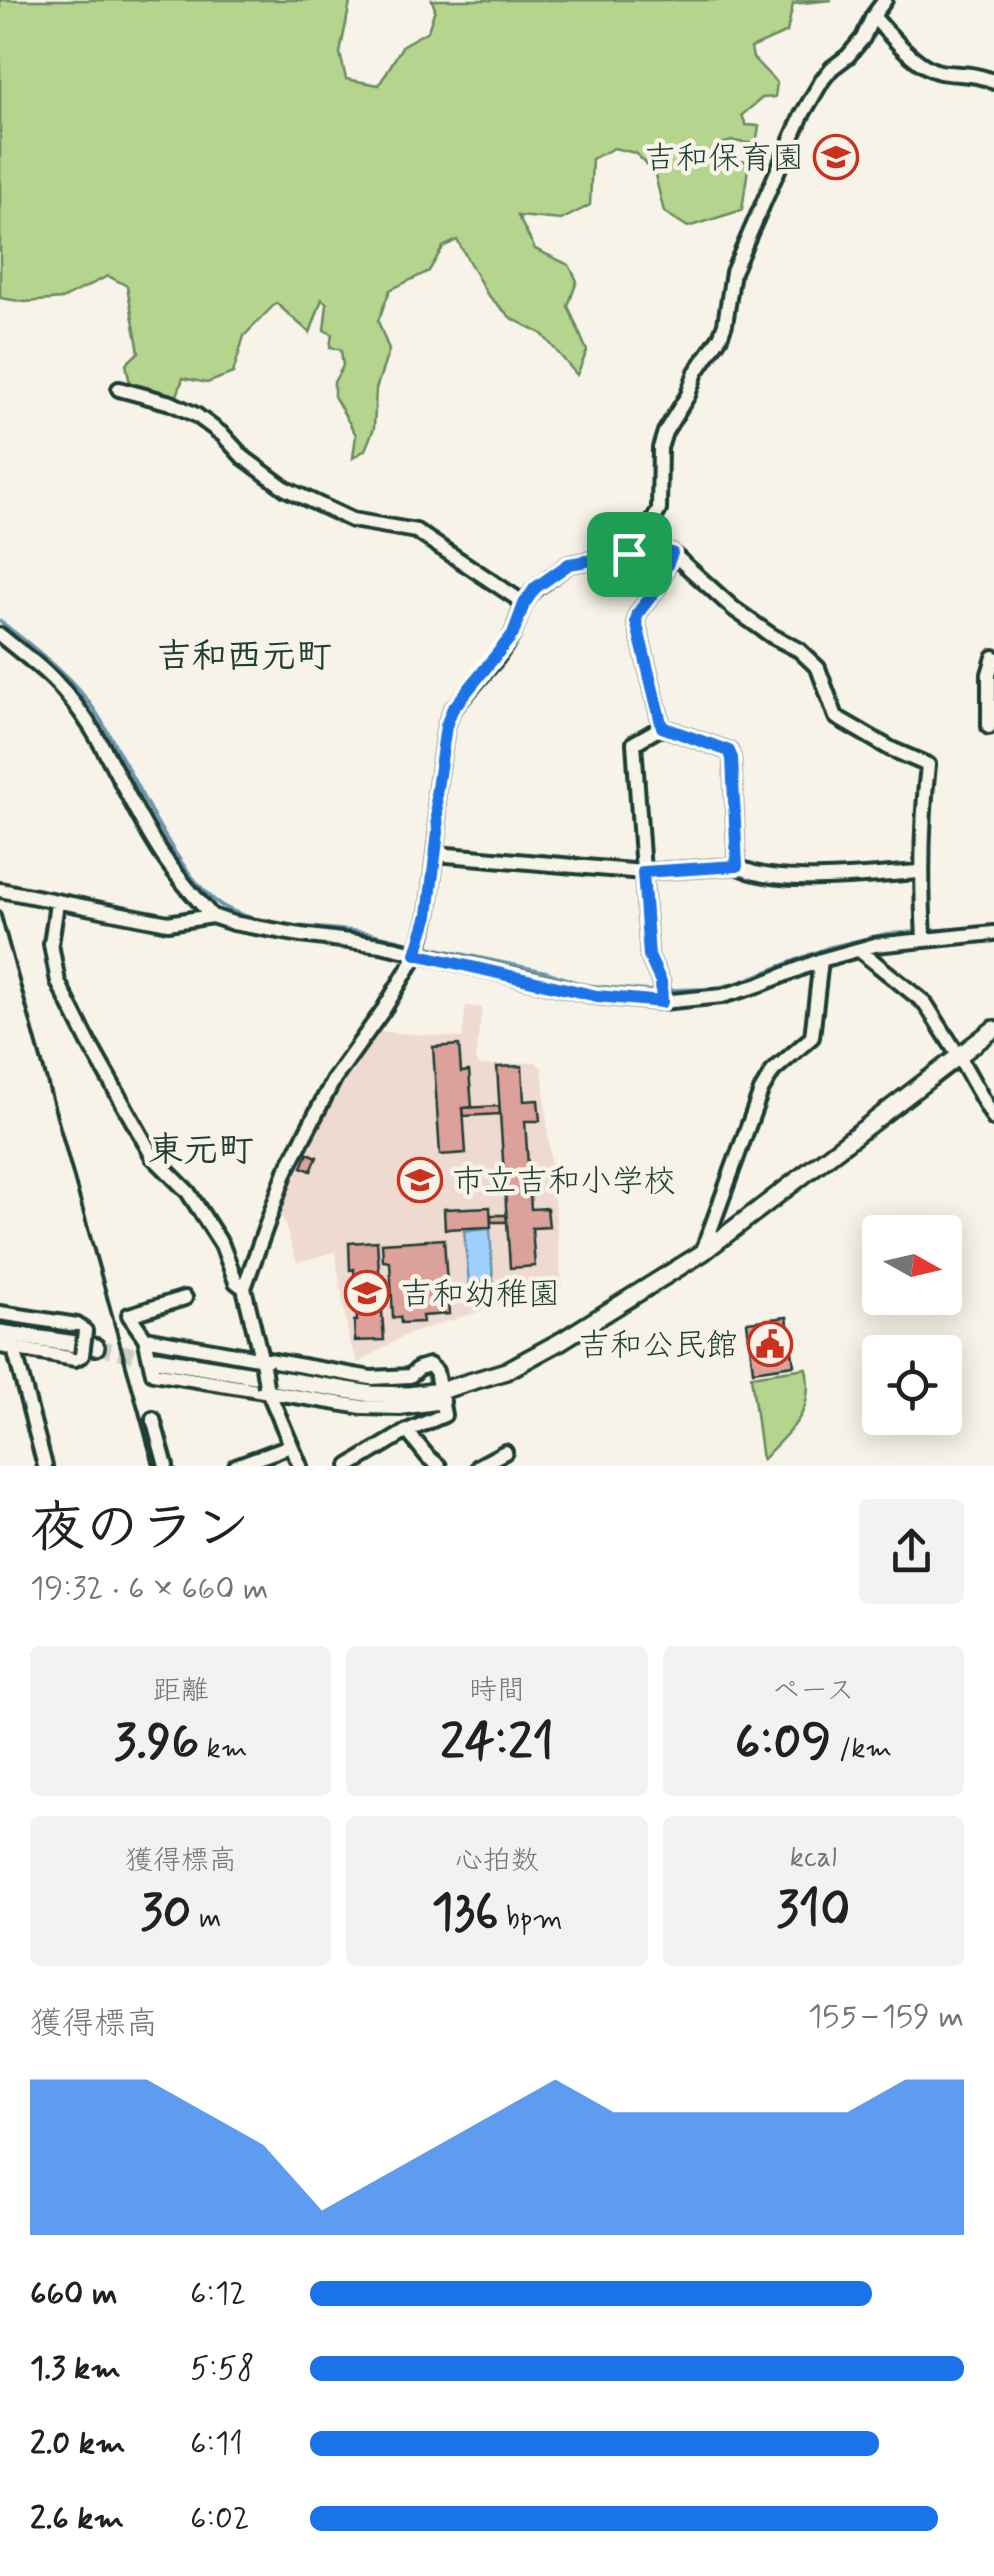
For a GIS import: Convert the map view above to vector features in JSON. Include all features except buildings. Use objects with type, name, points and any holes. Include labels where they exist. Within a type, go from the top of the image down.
[{"type":"street","points":[[629,554],[659,510],[660,448],[665,432],[688,395],[696,372],[720,337],[733,272],[802,116],[823,80],[862,38],[885,0]]},
{"type":"street","points":[[874,16],[927,68],[976,75],[994,82]]},
{"type":"street","points":[[119,389],[196,415],[286,489],[352,520],[416,531],[524,604]]},
{"type":"street","points":[[662,727],[636,621],[658,587],[672,553]]},
{"type":"street","points":[[300,1466],[267,1388],[244,1288],[286,1171],[334,1078],[384,1009],[416,954],[428,915],[438,832],[436,795],[446,726],[452,710],[513,634],[524,604],[535,588],[569,564],[629,554],[672,553],[734,608],[798,650],[818,668],[836,717],[928,765],[920,872],[924,939]]},
{"type":"street","points":[[0,635],[45,670],[71,699],[104,746],[163,856],[212,916]]},
{"type":"street","points":[[989,727],[989,674],[994,658]]},
{"type":"street","points":[[662,1002],[661,982],[649,956],[634,743],[662,727],[729,751],[737,866]]},
{"type":"street","points":[[436,854],[643,872],[737,866],[748,873],[790,878],[920,872]]},
{"type":"street","points":[[0,890],[168,923],[212,916],[301,935],[381,945],[597,996],[662,1002],[722,996],[821,960],[874,946],[994,934]]},
{"type":"street","points":[[57,902],[50,944],[58,982],[153,1157],[188,1192],[222,1245],[236,1282],[244,1288]]},
{"type":"street","points":[[859,950],[925,1003],[994,1119]]},
{"type":"street","points":[[702,1252],[761,1091],[773,1071],[812,1037],[821,960]]},
{"type":"street","points":[[185,1298],[130,1315],[145,1338],[153,1373],[267,1388],[362,1407],[400,1408],[441,1397],[506,1371],[702,1252],[994,1029]]},
{"type":"street","points":[[0,1313],[77,1325],[85,1331],[89,1351]]},
{"type":"street","points":[[0,1333],[89,1351]]},
{"type":"street","points":[[145,1338],[262,1363],[370,1378],[410,1376],[429,1366],[436,1372],[444,1416],[406,1431],[349,1466]]},
{"type":"street","points":[[45,1466],[7,1347],[75,1359],[89,1351]]},
{"type":"street","points":[[156,1359],[371,1394],[441,1397]]},
{"type":"street","points":[[153,1418],[166,1466]]},
{"type":"street","points":[[406,1431],[440,1466]]},
{"type":"street","points":[[236,1466],[290,1446]]},
{"type":"street","points":[[478,1466],[505,1452]]},
{"type":"shaded area","name":"市立吉和小学校","points":[[466,1006],[482,1008],[475,1060],[479,1066],[536,1062],[542,1068],[562,1285],[405,1335],[359,1363],[349,1341],[335,1252],[297,1262],[278,1204],[337,1081],[372,1031],[462,1038]]},
{"type":"green space","points":[[0,0],[346,0],[350,3],[340,53],[346,79],[379,85],[403,45],[428,31],[435,9],[432,0],[832,0],[793,4],[787,32],[751,48],[753,58],[777,83],[775,97],[762,98],[742,115],[746,125],[759,126],[756,144],[732,141],[718,145],[721,163],[749,161],[742,210],[688,227],[664,212],[654,171],[635,153],[614,148],[592,159],[590,205],[561,220],[518,216],[535,249],[569,265],[577,281],[568,306],[587,351],[577,375],[542,334],[511,318],[487,294],[457,240],[443,247],[429,271],[390,290],[378,321],[389,350],[376,389],[374,428],[365,450],[353,458],[356,435],[334,396],[334,382],[343,366],[341,350],[330,347],[332,334],[324,330],[327,304],[322,299],[310,333],[276,303],[244,336],[233,373],[207,383],[183,378],[176,399],[132,394],[126,364],[139,352],[127,286],[108,276],[62,299],[25,302],[0,298]]},
{"type":"green space","points":[[806,1368],[804,1409],[762,1460],[751,1376]]},
{"type":"water","points":[[490,1229],[493,1281],[469,1283],[464,1231]]},
{"type":"waterway","points":[[0,621],[51,663],[95,711],[171,847],[207,894],[226,908],[258,920],[361,932],[414,944]]},
{"type":"waterway","points":[[929,931],[994,926]]},
{"type":"waterway","points":[[423,946],[546,972],[583,985],[646,991],[733,985],[827,948],[886,934],[919,932]]},
{"type":"tunnel","points":[[96,1347],[156,1359]]},
{"type":"railway","points":[[0,912],[154,1466]]},
{"type":"place","name":"吉和保育園","points":[[836,157]]},
{"type":"place","name":"市立吉和小学校","points":[[420,1180]]},
{"type":"place","name":"吉和幼稚園","points":[[367,1293]]},
{"type":"place","name":"吉和公民館","points":[[770,1344]]},
{"type":"district","name":"吉和西元町","points":[[244,655]]},
{"type":"district","name":"東元町","points":[[201,1149]]},
{"type":"route","points":[[672,553],[658,587],[638,613],[638,632],[662,727],[729,751],[732,758],[737,866],[643,872],[649,956],[661,982],[662,1002],[597,996],[416,954],[428,915],[438,832],[436,795],[452,710],[513,634],[524,604],[535,588],[569,564],[629,554],[672,553]]}]
